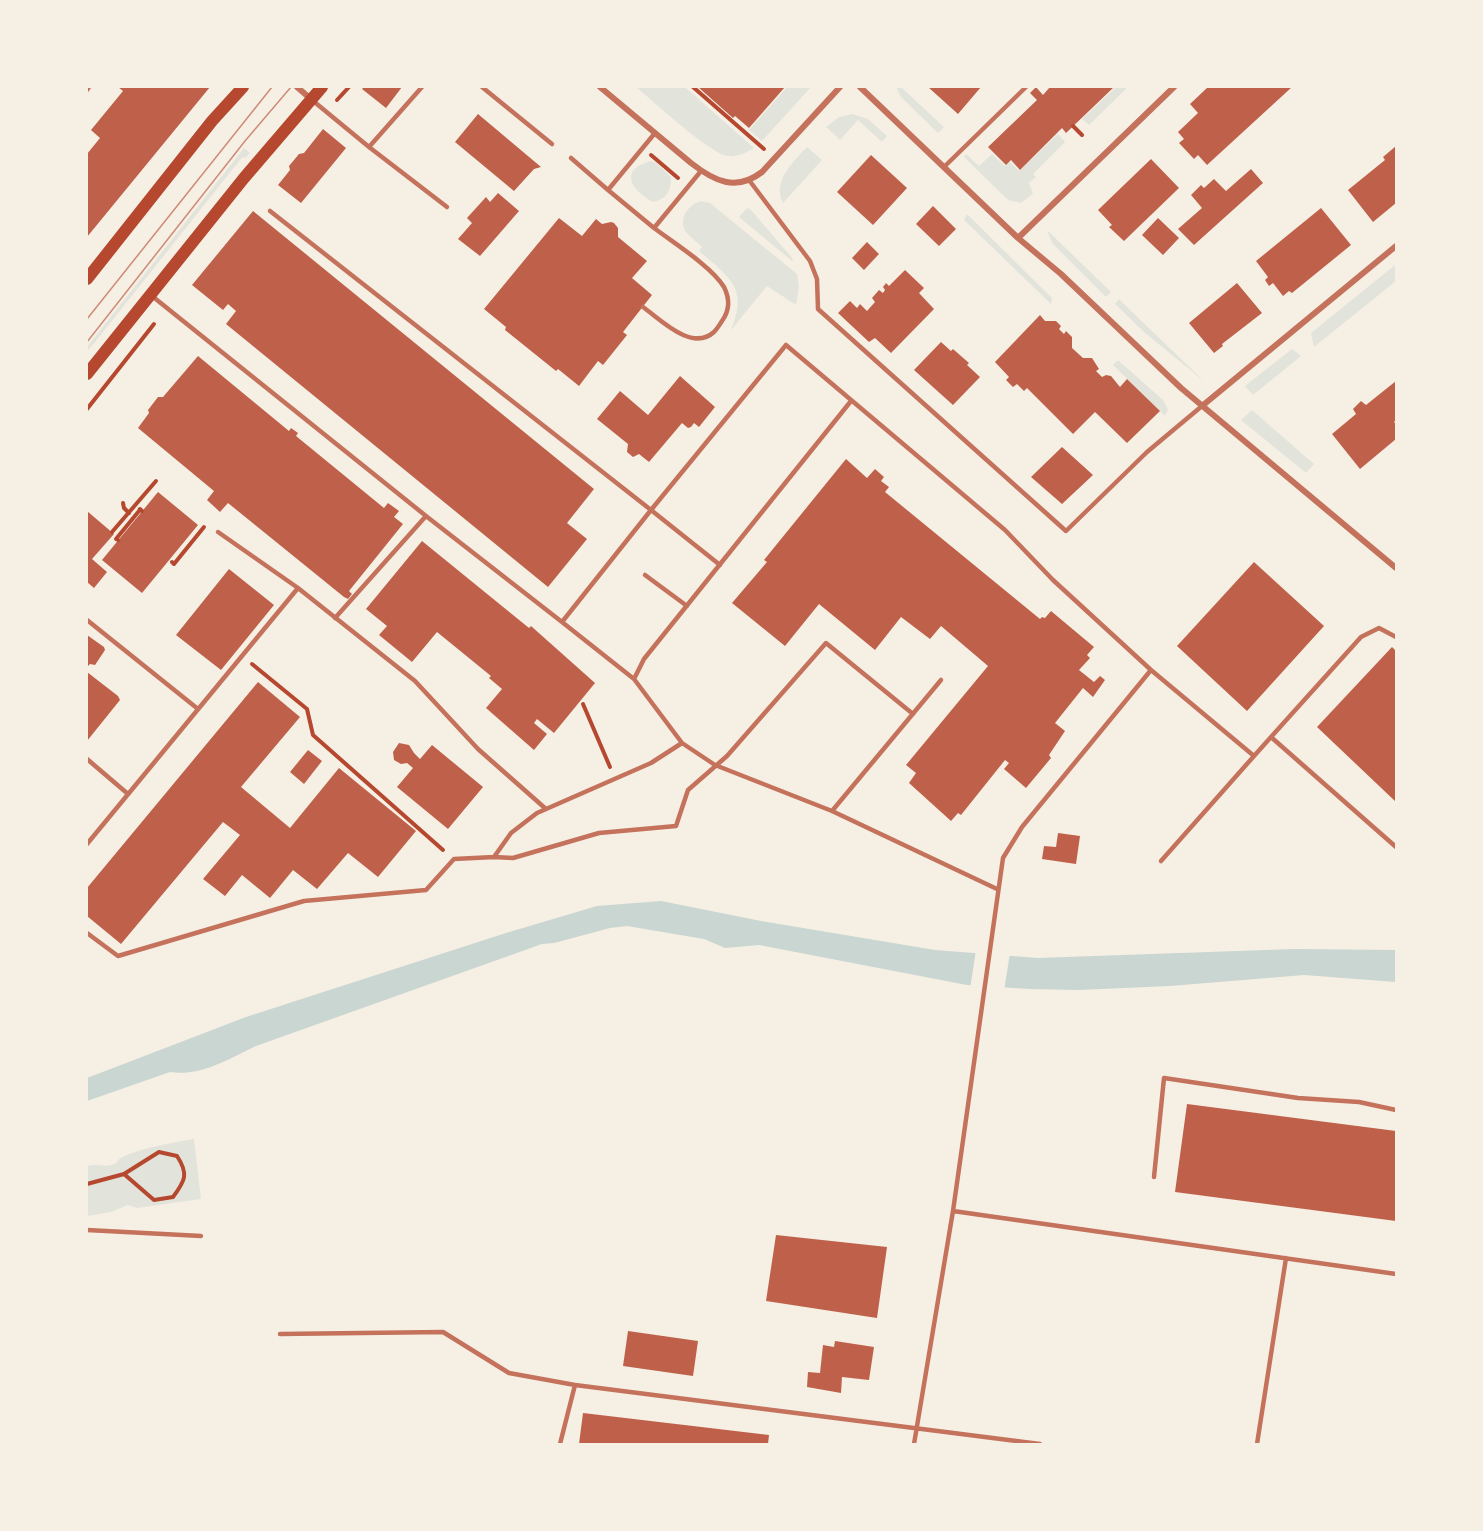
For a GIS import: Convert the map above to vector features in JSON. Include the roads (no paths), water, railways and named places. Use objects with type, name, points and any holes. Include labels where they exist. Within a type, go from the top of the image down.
[{"type":"main road","points":[[87,279],[212,121],[243,87]]},
{"type":"main road","points":[[87,374],[244,178],[322,87]]},
{"type":"street","points":[[297,87],[312,99]]},
{"type":"street","points":[[600,87],[701,171],[728,183],[748,180],[762,172],[840,87]]},
{"type":"street","points":[[860,87],[1018,238],[1061,274],[1202,406],[1396,568]]},
{"type":"street","points":[[1018,238],[1174,87]]},
{"type":"street","points":[[1202,406],[1396,246]]},
{"type":"lane","points":[[369,147],[423,87]]},
{"type":"lane","points":[[483,87],[552,144]]},
{"type":"lane","points":[[944,167],[1026,87]]},
{"type":"lane","points":[[312,99],[326,113],[447,207]]},
{"type":"lane","points":[[608,189],[655,133]]},
{"type":"lane","points":[[571,158],[654,228],[714,274],[729,298],[728,314],[714,333],[701,339],[681,335],[643,307]]},
{"type":"lane","points":[[654,228],[701,171]]},
{"type":"lane","points":[[748,180],[810,261],[817,279],[818,309],[1066,531],[1147,452],[1202,406]]},
{"type":"lane","points":[[270,211],[720,565]]},
{"type":"lane","points":[[150,295],[634,679],[682,743],[714,765],[832,811],[997,889]]},
{"type":"lane","points":[[562,622],[786,345],[1005,530],[1053,580],[1151,670],[1254,756]]},
{"type":"lane","points":[[634,679],[644,659],[851,401]]},
{"type":"lane","points":[[335,618],[426,516]]},
{"type":"lane","points":[[218,532],[298,588],[415,681],[478,749],[546,809]]},
{"type":"lane","points":[[645,576],[687,606]]},
{"type":"lane","points":[[87,844],[298,588]]},
{"type":"lane","points":[[87,620],[198,709]]},
{"type":"lane","points":[[1161,861],[1361,637],[1379,628],[1396,637]]},
{"type":"lane","points":[[87,933],[118,956],[304,901],[426,890],[454,859],[513,858],[599,833],[676,826],[688,790],[727,756],[826,643],[913,714]]},
{"type":"lane","points":[[914,1444],[980,1029],[997,889],[1003,858],[1022,827],[1151,670]]},
{"type":"lane","points":[[832,811],[941,680]]},
{"type":"lane","points":[[1271,737],[1396,847]]},
{"type":"lane","points":[[494,857],[511,833],[537,813],[651,764],[682,743]]},
{"type":"lane","points":[[87,759],[128,794]]},
{"type":"lane","points":[[1154,1177],[1164,1078],[1298,1098],[1359,1102],[1396,1110]]},
{"type":"lane","points":[[952,1211],[1396,1274]]},
{"type":"lane","points":[[87,1230],[201,1236]]},
{"type":"lane","points":[[1257,1444],[1286,1258]]},
{"type":"lane","points":[[280,1334],[443,1332],[509,1373],[575,1385],[1040,1444]]},
{"type":"lane","points":[[560,1444],[575,1385]]},
{"type":"tram line","points":[[87,319],[272,87]]},
{"type":"tram line","points":[[87,342],[245,141],[291,87]]}]
